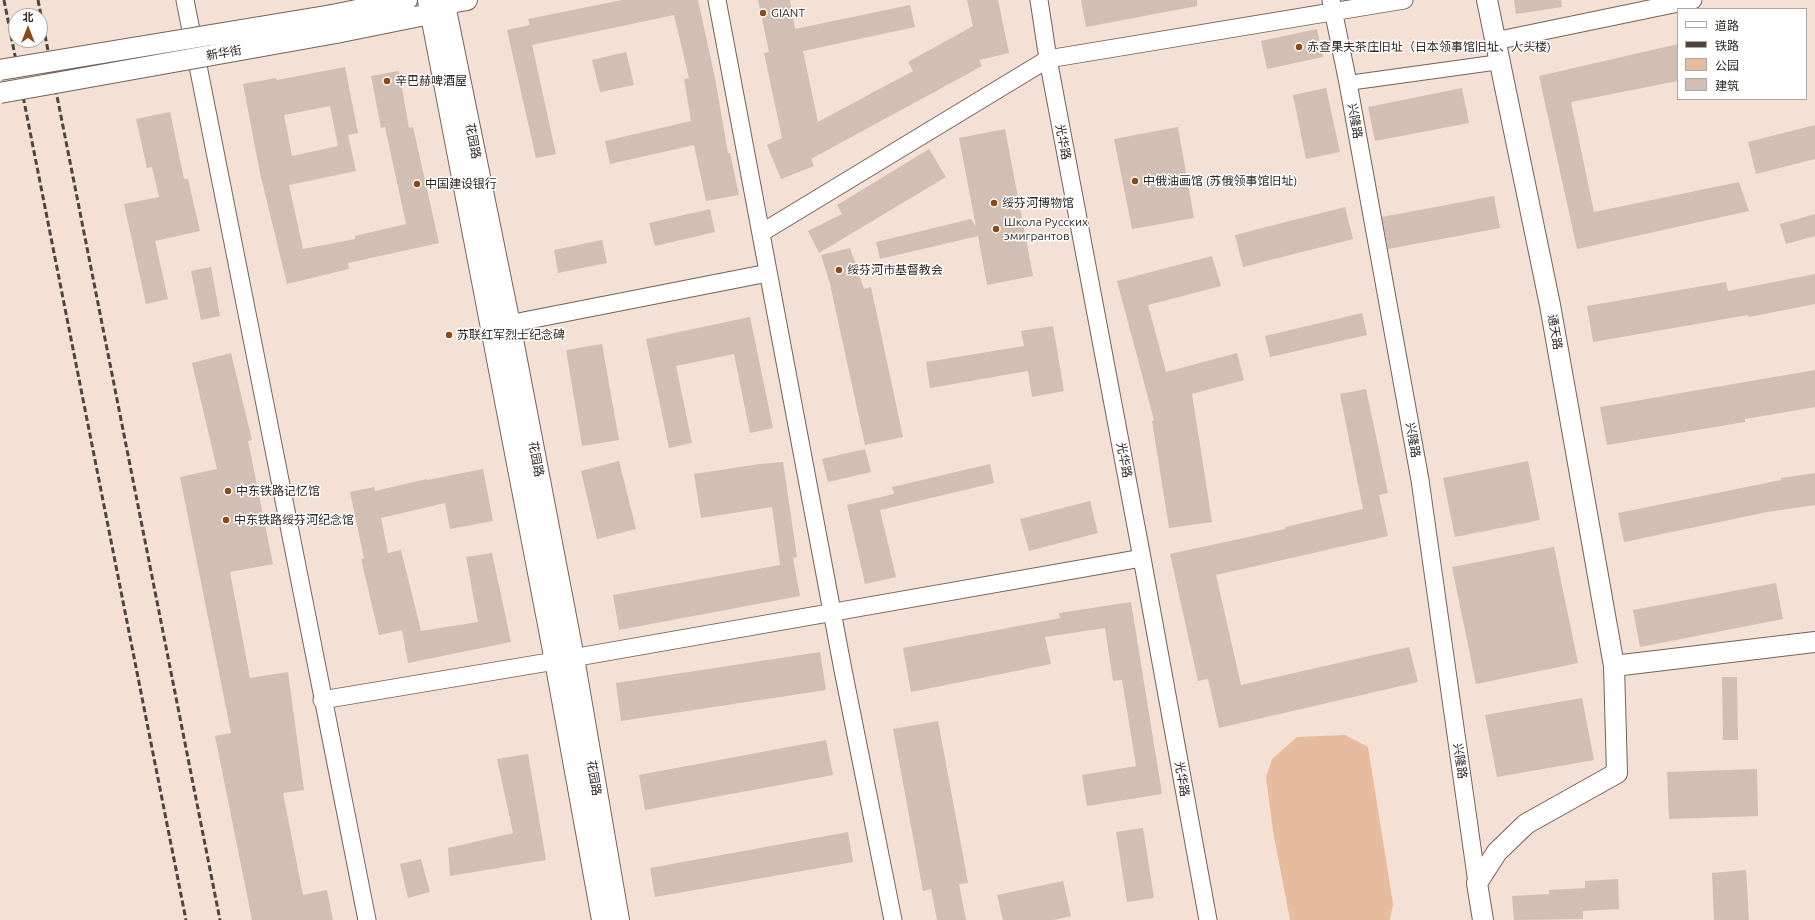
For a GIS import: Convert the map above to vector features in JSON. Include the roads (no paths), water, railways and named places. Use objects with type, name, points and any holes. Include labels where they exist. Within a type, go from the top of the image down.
[{"type":"main road","name":"新华街","points":[[0,70],[334,24],[407,0]]},
{"type":"main road","name":"新华街","points":[[0,93],[334,24],[437,4],[467,0]]},
{"type":"main road","name":"通天路","points":[[1477,884],[1497,852],[1526,824],[1618,773],[1614,666],[1550,305],[1487,0]]},
{"type":"main road","name":"花园路","points":[[437,4],[565,660],[619,920]]},
{"type":"main road","points":[[1614,666],[1815,642]]},
{"type":"main road","name":"花园路","points":[[565,660],[602,920]]},
{"type":"main road","points":[[1477,884],[1483,920]]},
{"type":"street","points":[[185,0],[322,700],[367,920]]},
{"type":"street","points":[[717,0],[832,612],[893,920]]},
{"type":"street","name":"光华路","points":[[1039,0],[1048,59],[1142,558],[1208,920]]},
{"type":"street","points":[[761,233],[1048,59],[1332,6],[1404,0]]},
{"type":"street","points":[[1495,41],[1693,0]]},
{"type":"street","name":"兴隆路","points":[[1332,6],[1348,83],[1420,480],[1477,884]]},
{"type":"street","points":[[1348,83],[1500,62]]},
{"type":"street","points":[[501,326],[768,273]]},
{"type":"street","points":[[322,700],[565,660],[1142,558]]},
{"type":"railway","points":[[4,0],[186,920]]},
{"type":"railway","points":[[38,0],[220,920]]},
{"type":"place","name":"GIANT","points":[[763,13]]},
{"type":"place","name":"赤查果夫茶庄旧址（日本领事馆旧址、人头楼)","points":[[1299,47]]},
{"type":"place","name":"辛巴赫啤酒屋","points":[[387,81]]},
{"type":"place","name":"中俄油画馆 (苏俄领事馆旧址)","points":[[1135,181]]},
{"type":"place","name":"中国建设银行","points":[[417,184]]},
{"type":"place","name":"绥芬河博物馆","points":[[994,203]]},
{"type":"place","name":"Школа Русских эмигрантов","points":[[996,229]]},
{"type":"place","name":"绥芬河市基督教会","points":[[839,270]]},
{"type":"place","name":"苏联红军烈士纪念碑","points":[[449,335]]},
{"type":"place","name":"中东铁路记忆馆","points":[[228,491]]},
{"type":"place","name":"中东铁路绥芬河纪念馆","points":[[226,520]]}]
